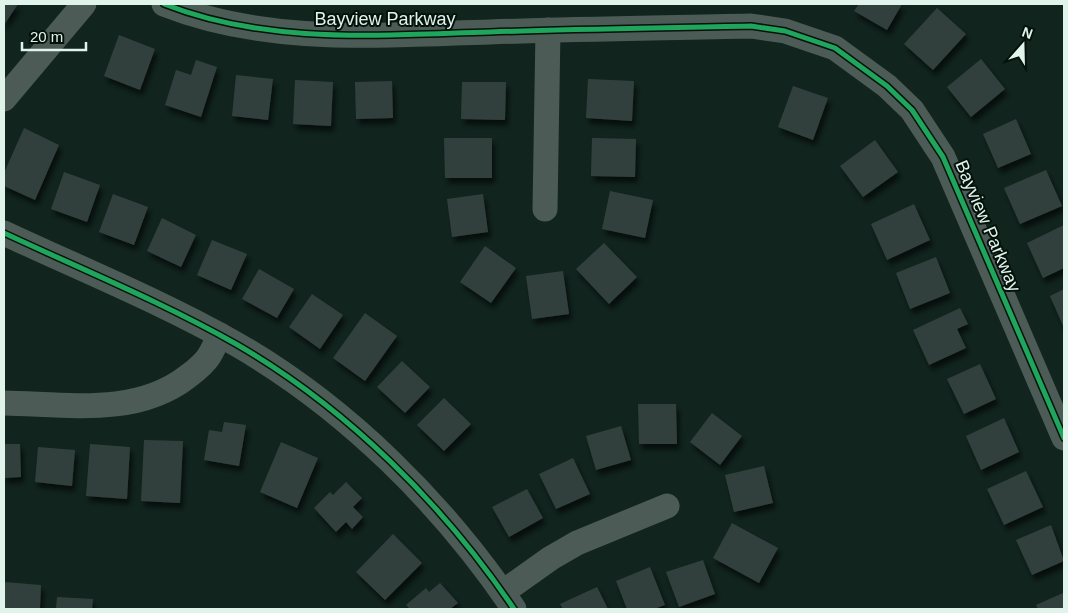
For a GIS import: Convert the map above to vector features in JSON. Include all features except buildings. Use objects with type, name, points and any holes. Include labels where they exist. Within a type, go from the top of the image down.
[{"type":"street","points":[[4,99],[84,4]]},
{"type":"street","name":"Bayview Parkway","points":[[164,4],[238,26],[284,32],[378,35],[758,27],[785,31],[835,48],[886,86],[912,110],[943,157],[1064,438]]},
{"type":"street","points":[[545,209],[548,30]]},
{"type":"street","points":[[4,233],[220,335],[266,363],[307,392],[375,448],[441,515],[508,601],[551,558],[577,543],[667,506]]},
{"type":"street","points":[[4,403],[106,406],[152,397],[180,382],[196,370],[209,357],[220,335]]},
{"type":"cycle path","points":[[164,4],[203,17],[243,26],[284,32],[407,35],[751,26],[785,31],[835,48],[887,86],[912,110],[943,157],[1064,438]]},
{"type":"cycle path","points":[[4,233],[150,300],[236,344],[277,369],[354,428],[390,461],[456,532],[514,609]]}]
